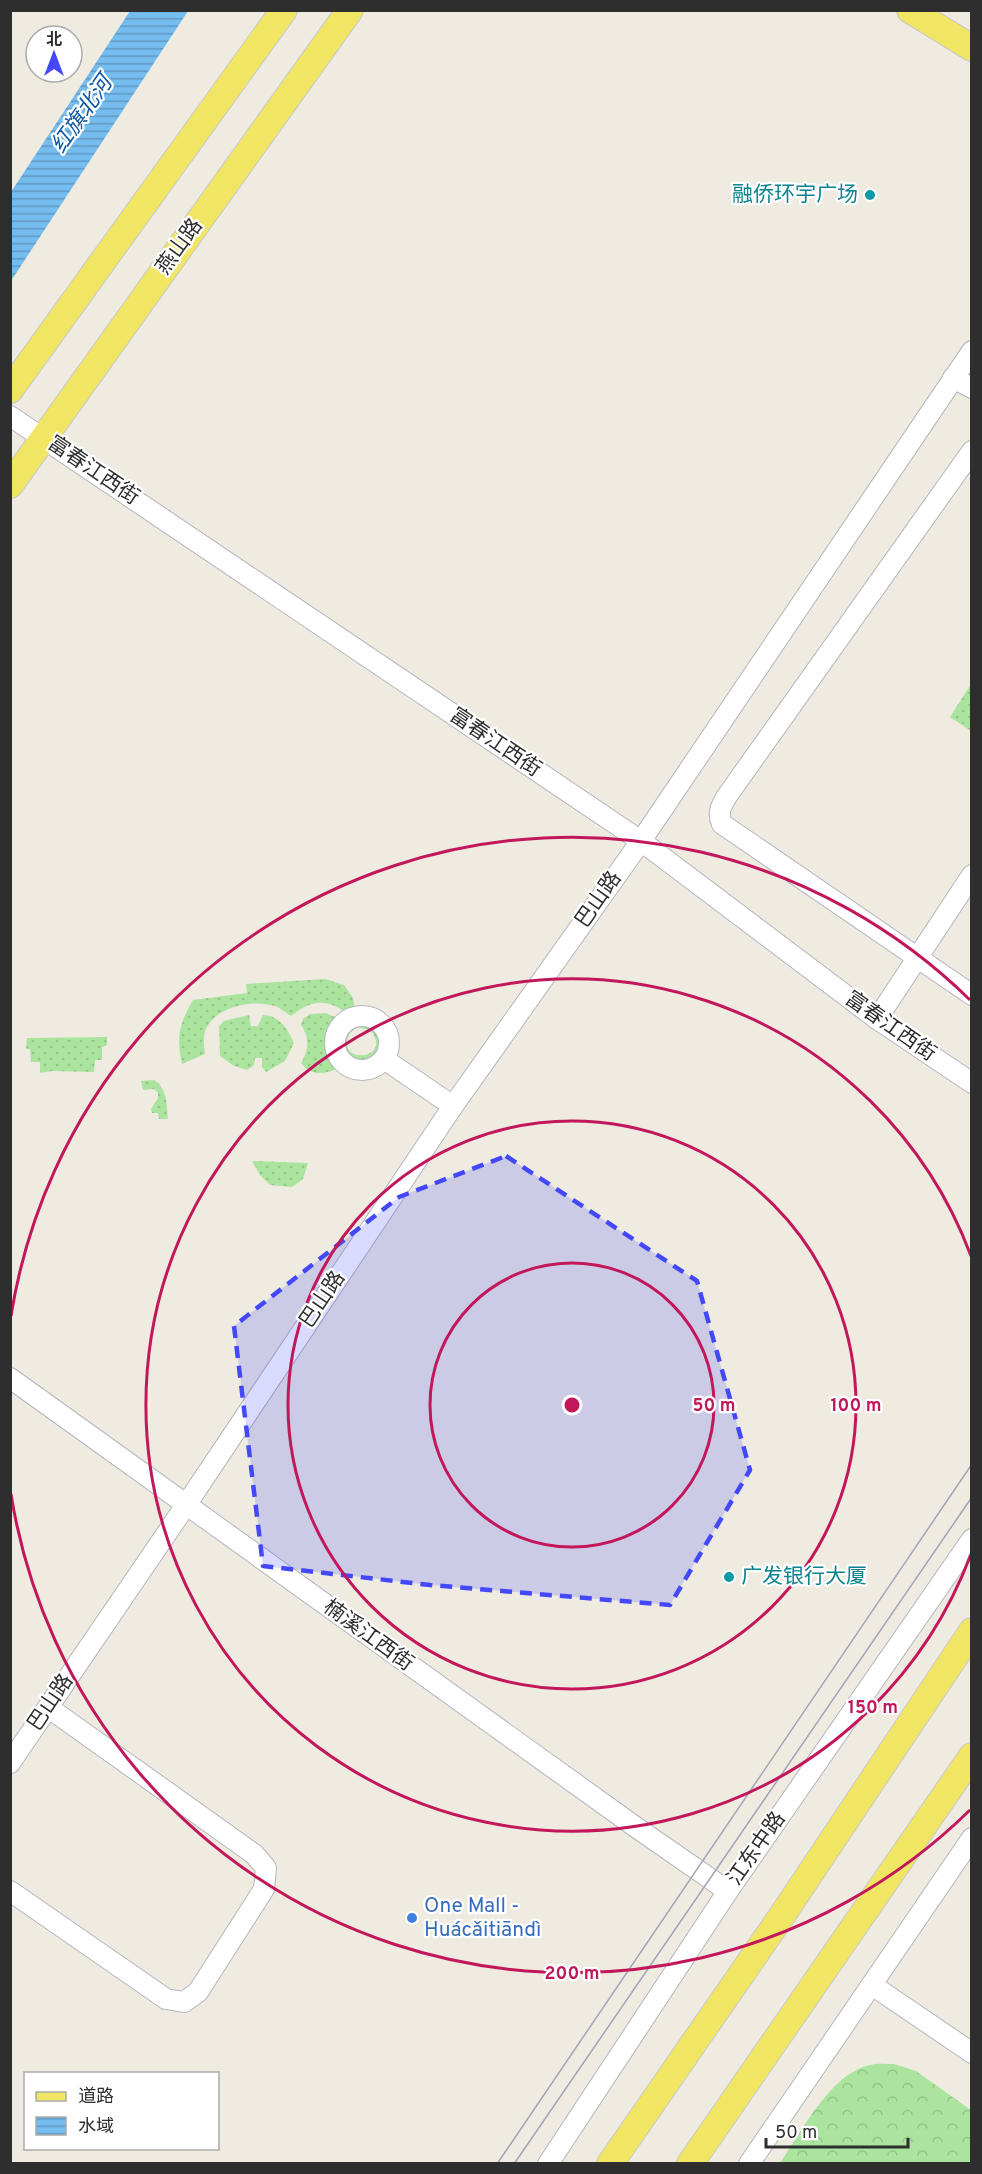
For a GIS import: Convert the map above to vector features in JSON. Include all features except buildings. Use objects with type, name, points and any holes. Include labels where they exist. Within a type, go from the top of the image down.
[{"type":"main road","points":[[10,390],[284,10]]},
{"type":"main road","name":"燕山路","points":[[10,485],[350,10]]},
{"type":"main road","points":[[910,10],[972,48]]},
{"type":"main road","points":[[610,2163],[781,1917],[972,1631]]},
{"type":"main road","points":[[690,2163],[972,1756]]},
{"type":"street","name":"巴山路","points":[[10,1763],[453,1106],[641,841],[972,351]]},
{"type":"street","points":[[953,378],[972,388]]},
{"type":"street","name":"富春江西街","points":[[10,416],[641,841],[877,1019],[972,1083]]},
{"type":"street","points":[[972,452],[727,796],[720,807],[719,817],[722,824],[972,995]]},
{"type":"street","points":[[877,1019],[972,875]]},
{"type":"street","points":[[384,1059],[453,1106]]},
{"type":"street","name":"楠溪江西街","points":[[10,1378],[728,1891]]},
{"type":"street","name":"江东中路","points":[[548,2163],[728,1891],[972,1539]]},
{"type":"street","points":[[10,1891],[166,1999],[184,2002],[198,1992],[264,1889],[266,1868],[254,1854],[49,1708]]},
{"type":"street","points":[[749,2163],[972,1838]]},
{"type":"street","points":[[873,1985],[972,2053]]},
{"type":"highlighted area","points":[[506,1156],[697,1281],[750,1470],[670,1605],[430,1585],[263,1566],[234,1326],[399,1197]]},
{"type":"green space","points":[[971,684],[971,731],[950,717]]},
{"type":"green space","points":[[325,979],[344,985],[353,998],[355,1008],[346,1012],[331,1004],[318,1003],[311,1004],[291,1016],[277,1007],[266,1004],[235,1006],[225,1010],[210,1022],[204,1034],[205,1054],[182,1064],[179,1046],[180,1031],[193,1000],[247,993],[246,984]]},
{"type":"green space","points":[[326,1013],[337,1018],[331,1025],[327,1048],[340,1068],[324,1073],[309,1071],[301,1063],[307,1044],[306,1034],[301,1025],[303,1019],[310,1014]]},
{"type":"green space","points":[[249,1015],[251,1026],[258,1026],[263,1015],[278,1020],[286,1028],[294,1043],[285,1061],[266,1072],[262,1067],[262,1058],[255,1058],[254,1065],[247,1070],[234,1066],[220,1056],[219,1026],[224,1021]]},
{"type":"green space","points":[[360,1023],[374,1029],[380,1044],[373,1057],[364,1062],[355,1060],[347,1054],[342,1045],[341,1036],[347,1028]],"holes":[[[357,1027],[371,1031],[376,1041],[375,1048],[370,1053],[355,1055],[349,1051],[347,1044],[350,1033]]]},
{"type":"green space","points":[[107,1037],[107,1045],[102,1047],[102,1060],[95,1060],[94,1072],[40,1073],[40,1062],[31,1062],[30,1049],[26,1049],[27,1038]]},
{"type":"green space","points":[[154,1080],[164,1092],[168,1119],[159,1119],[158,1113],[152,1113],[151,1109],[158,1098],[158,1093],[154,1089],[143,1090],[141,1081]]},
{"type":"green space","points":[[252,1161],[308,1163],[303,1179],[292,1187],[270,1185],[260,1175]]},
{"type":"green space","points":[[894,2064],[916,2071],[971,2110],[971,2163],[780,2163],[818,2105],[842,2079],[870,2065]]},
{"type":"water","name":"红旗北河","points":[[130,11],[188,11],[11,281],[11,192]]},
{"type":"tram line","points":[[497,2164],[972,1464]]},
{"type":"tram line","points":[[514,2164],[972,1497]]},
{"type":"place","name":"融侨环宇广场","points":[[870,195]]},
{"type":"place","name":"广发银行大厦","points":[[729,1577]]},
{"type":"place","name":"One Mall - Huácǎitiāndì","points":[[412,1918]]}]
